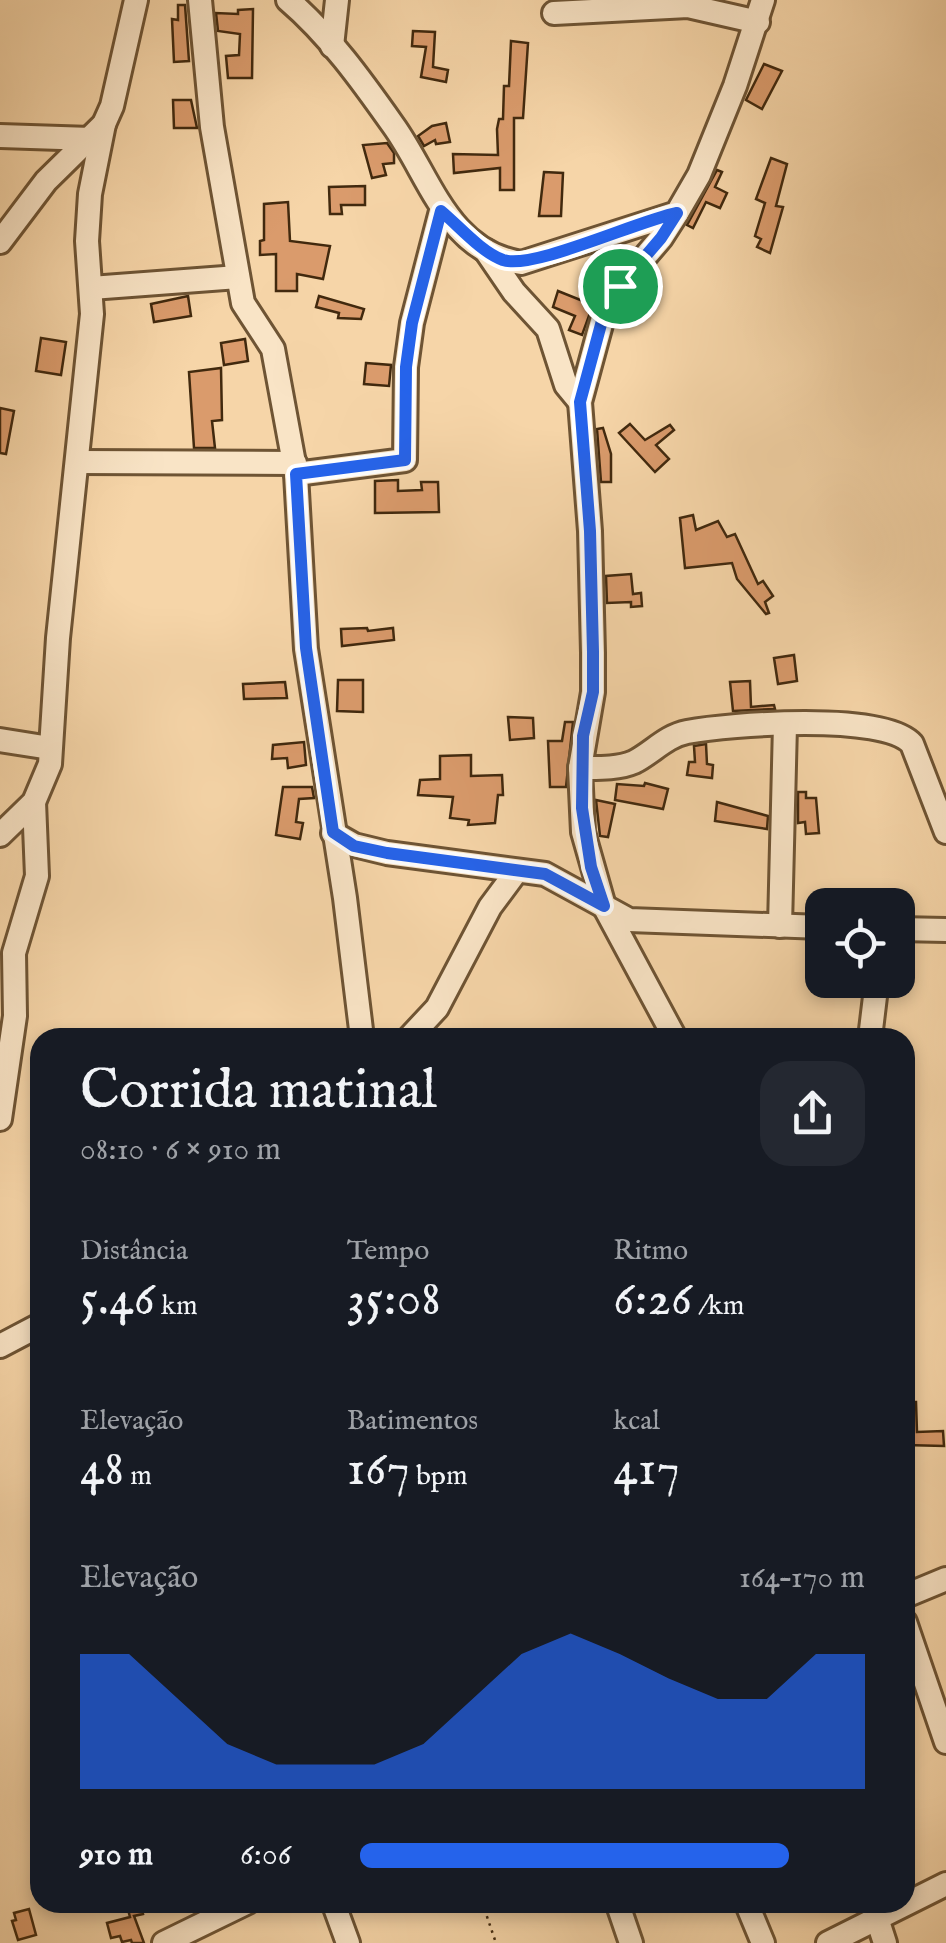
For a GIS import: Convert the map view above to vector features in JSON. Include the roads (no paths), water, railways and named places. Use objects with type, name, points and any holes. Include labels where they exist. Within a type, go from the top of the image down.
[{"type":"street","points":[[0,242],[46,182],[97,131],[112,106],[136,0]]},
{"type":"street","points":[[200,0],[212,127],[238,277],[248,317],[267,335],[273,349],[295,468],[306,648],[361,1028]]},
{"type":"street","points":[[288,0],[320,27],[396,129],[441,211],[501,260],[520,262],[547,257],[652,218],[677,213]]},
{"type":"street","points":[[332,46],[337,0]]},
{"type":"street","points":[[554,13],[688,6],[760,11],[699,175],[661,238],[620,286],[603,317],[580,402],[590,531],[593,652],[593,692],[580,768],[583,832],[604,906],[670,1028]]},
{"type":"street","points":[[0,136],[97,131]]},
{"type":"street","points":[[0,835],[34,802],[47,774],[79,462],[92,288],[87,240],[97,131]]},
{"type":"street","points":[[79,462],[295,468],[405,460],[406,367],[412,323],[441,211]]},
{"type":"street","points":[[484,248],[514,292],[548,328],[571,395],[580,402]]},
{"type":"street","points":[[92,288],[238,277]]},
{"type":"street","points":[[580,768],[631,764],[687,732],[785,724],[866,725],[905,736],[912,744],[946,832]]},
{"type":"street","points":[[780,926],[785,724]]},
{"type":"street","points":[[0,740],[50,748]]},
{"type":"street","points":[[0,1118],[15,1016],[14,953],[36,876],[34,802]]},
{"type":"street","points":[[333,832],[354,846],[387,853],[545,874],[628,920],[805,927]]},
{"type":"street","points":[[418,1028],[437,1008],[490,907],[516,872]]},
{"type":"street","points":[[915,929],[946,930]]},
{"type":"street","points":[[871,1028],[875,998]]},
{"type":"street","points":[[0,1346],[30,1330]]},
{"type":"street","points":[[915,1592],[946,1579]]},
{"type":"street","points":[[915,1651],[946,1742]]},
{"type":"street","points":[[915,1895],[946,1884]]},
{"type":"street","points":[[164,1943],[225,1913]]},
{"type":"street","points":[[336,1913],[348,1943]]},
{"type":"street","points":[[621,1913],[631,1943]]},
{"type":"street","points":[[751,1913],[763,1943]]},
{"type":"street","points":[[828,1943],[871,1913]]},
{"type":"street","points":[[876,1913],[885,1943]]}]
